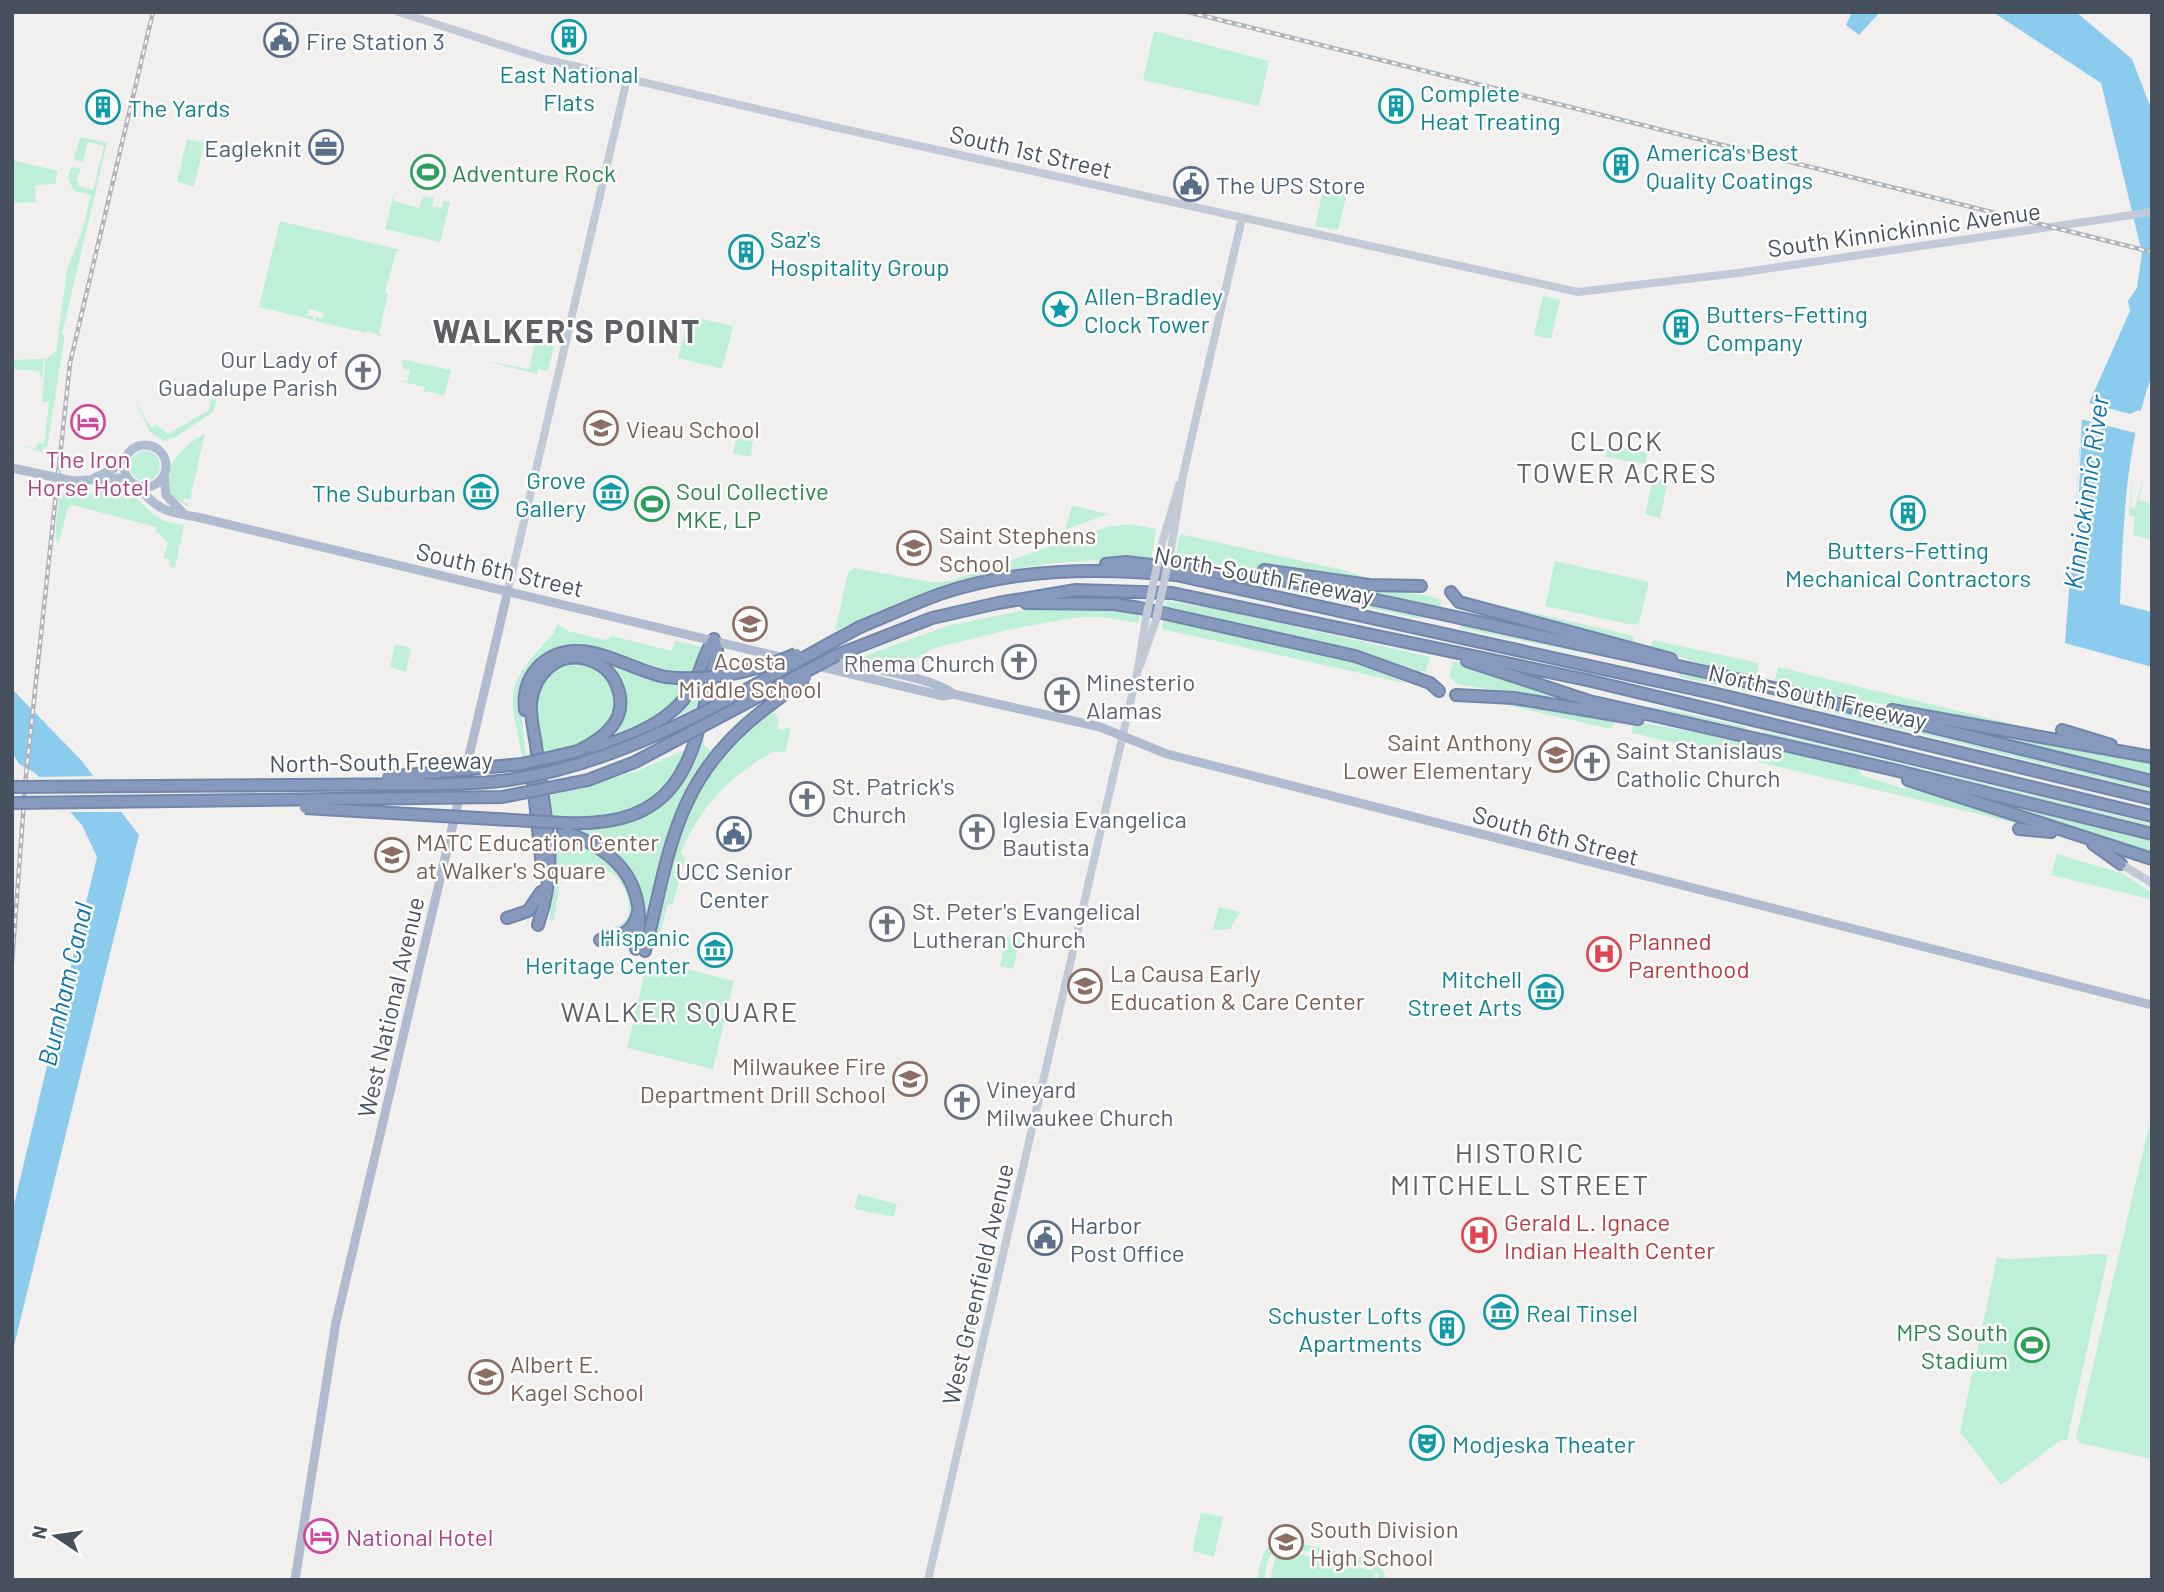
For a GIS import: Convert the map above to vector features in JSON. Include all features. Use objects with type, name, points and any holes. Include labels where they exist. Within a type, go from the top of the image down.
[{"type":"highway","points":[[1027,575],[1126,562],[1288,581],[1955,727],[2152,780]]},
{"type":"highway","points":[[1189,568],[1260,570],[1369,585],[1421,586]]},
{"type":"highway","name":"North-South Freeway","points":[[12,787],[450,784],[509,780],[561,769],[627,747],[669,729],[860,627],[943,594],[1027,575],[1109,569],[1176,575],[1717,694],[2152,799]]},
{"type":"highway","name":"North-South Freeway","points":[[12,803],[229,803],[502,797],[588,780],[635,762],[838,655],[932,618],[1076,590],[1172,593],[1587,680],[2152,816]]},
{"type":"highway","points":[[1451,593],[1459,602],[1724,676]]},
{"type":"highway","points":[[999,603],[1114,604],[1140,608],[1355,656],[1430,684],[1439,691]]},
{"type":"highway","points":[[578,751],[611,730],[621,705],[618,687],[606,669],[581,658],[559,662],[540,676],[531,705],[549,847],[547,894],[538,925],[541,852],[524,706],[530,678],[549,657],[574,649],[665,677],[704,678],[754,669],[860,627]]},
{"type":"highway","points":[[311,783],[458,772],[522,764],[601,746],[659,721],[690,692],[714,639]]},
{"type":"highway","points":[[229,803],[514,821],[564,827],[591,825],[642,812],[659,801],[679,779],[692,755],[717,649],[714,639]]},
{"type":"highway","points":[[1410,644],[1589,701],[2152,834]]},
{"type":"highway","points":[[564,827],[610,854],[625,870],[639,906],[641,950],[677,822],[692,788],[732,737],[838,655]]},
{"type":"highway","points":[[1456,695],[1514,698],[1723,732]]},
{"type":"highway","points":[[1955,727],[2152,757]]},
{"type":"highway","points":[[2062,730],[2130,753]]},
{"type":"highway","points":[[1849,761],[2152,859]]},
{"type":"highway","points":[[2020,828],[2064,831]]},
{"type":"highway","points":[[2085,838],[2121,864]]},
{"type":"highway","points":[[507,918],[528,911],[541,892]]},
{"type":"highway","points":[[600,940],[625,934],[636,920],[639,906]]},
{"type":"main road","name":"South 1st Street","points":[[399,12],[524,54],[627,79],[1566,290],[1589,291],[1661,283]]},
{"type":"main road","name":"West National Avenue","points":[[295,1580],[333,1336],[627,79]]},
{"type":"main road","name":"South Kinnickinnic Avenue","points":[[1661,283],[2152,212]]},
{"type":"main road","name":"West Greenfield Avenue","points":[[1138,669],[1156,620],[1183,475],[1242,218]]},
{"type":"main road","points":[[89,482],[113,469],[140,446],[157,449],[164,458],[166,495],[184,514]]},
{"type":"main road","points":[[127,456],[125,473],[134,484]]},
{"type":"main road","points":[[12,468],[89,482],[119,478],[134,484],[155,485],[164,475]]},
{"type":"main road","name":"West Greenfield Avenue","points":[[928,1580],[1138,669],[1168,515],[1183,475]]},
{"type":"main road","name":"South 6th Street","points":[[134,484],[160,509],[806,661],[812,658],[945,686],[953,694],[1100,727],[1158,752],[2152,1004]]},
{"type":"main road","points":[[2121,864],[2152,883]]},
{"type":"green space","points":[[1154,31],[1269,61],[1259,106],[1143,80]]},
{"type":"green space","points":[[80,137],[107,143],[62,334],[65,335],[47,448],[43,447],[42,452],[12,443],[36,449],[38,443],[44,443],[49,402],[42,402],[45,360],[56,351],[67,269],[82,231],[91,195],[74,191],[67,177],[72,167],[81,169],[76,179],[80,186],[93,190],[104,146],[88,142],[83,162],[74,159]]},
{"type":"green space","points":[[187,139],[204,143],[194,187],[177,181]]},
{"type":"green space","points":[[12,160],[58,171],[55,184],[35,185],[36,202],[12,203]]},
{"type":"green space","points":[[1324,185],[1348,190],[1338,230],[1315,226]]},
{"type":"green space","points":[[395,189],[394,201],[419,208],[423,196],[434,198],[432,206],[442,208],[444,201],[450,202],[440,242],[385,229]]},
{"type":"green space","points":[[280,221],[401,250],[396,252],[385,292],[388,294],[379,333],[383,337],[365,330],[367,333],[315,321],[316,317],[323,318],[324,313],[308,309],[307,315],[314,317],[313,320],[259,307]]},
{"type":"green space","points":[[1543,296],[1560,300],[1551,339],[1534,335]]},
{"type":"green space","points":[[689,316],[733,326],[722,369],[678,358]]},
{"type":"green space","points":[[535,342],[554,346],[548,371],[538,369],[537,374],[485,361],[529,369]]},
{"type":"green space","points":[[44,359],[42,381],[39,371],[12,369],[12,360]]},
{"type":"green space","points":[[401,359],[451,370],[444,396],[427,391],[423,394],[425,387],[399,381],[407,382],[410,370],[403,368]]},
{"type":"green space","points":[[133,396],[151,428],[157,425],[168,434],[209,410],[211,402],[208,399],[217,399],[213,412],[176,437],[163,441],[150,432]]},
{"type":"green space","points":[[205,433],[190,500],[184,498],[182,501],[189,504],[188,507],[172,496],[169,475],[175,458],[181,451]]},
{"type":"green space","points":[[737,434],[753,439],[751,457],[733,453]]},
{"type":"green space","points":[[1608,445],[1648,453],[1645,464],[1605,457]]},
{"type":"green space","points":[[145,451],[156,455],[160,466],[156,477],[145,481],[134,477],[130,466],[134,455]]},
{"type":"green space","points":[[2144,475],[2139,500],[2152,503],[2152,540],[2133,535],[2135,517],[2129,515],[2132,476],[2131,507],[2135,508]]},
{"type":"green space","points":[[1653,479],[1668,481],[1660,518],[1645,514]]},
{"type":"green space","points":[[113,489],[131,494],[159,518],[184,525],[175,568],[170,567],[169,559],[163,558],[168,544],[160,534],[155,533],[156,527],[72,505],[68,508],[58,544],[55,537],[59,492],[88,494]]},
{"type":"green space","points":[[1074,506],[1108,514],[1065,530]]},
{"type":"green space","points":[[1131,524],[1156,529],[1151,561],[1065,562],[988,574],[914,597],[835,631],[848,573],[854,568],[936,583],[953,580],[1107,527]]},
{"type":"green space","points":[[1180,534],[1347,571],[1378,582],[1288,570],[1174,564]]},
{"type":"green space","points":[[1555,561],[1649,582],[1639,623],[1633,625],[1545,606]]},
{"type":"green space","points":[[1232,577],[1252,578],[1438,618],[1415,618]]},
{"type":"green space","points":[[1293,577],[1430,596],[1441,600],[1440,611]]},
{"type":"green space","points":[[1166,601],[1223,610],[1430,657],[1426,671],[1417,672],[1365,653],[1165,608]]},
{"type":"green space","points":[[1481,603],[1634,636],[1632,646]]},
{"type":"green space","points":[[1045,606],[1141,613],[1138,623],[1103,617],[1078,617],[1017,628],[934,648],[896,670],[853,660],[950,625]]},
{"type":"green space","points":[[1163,618],[1349,659],[1409,684],[1162,629]]},
{"type":"green space","points":[[1462,623],[1629,660],[1629,662],[1460,628]]},
{"type":"green space","points":[[557,624],[568,631],[606,640],[612,636],[672,651],[675,641],[703,647],[694,675],[675,675],[580,647],[520,698],[526,759],[523,760],[514,718],[514,690],[518,678],[554,633]]},
{"type":"green space","points":[[1653,640],[1759,663],[1756,680],[1650,648]]},
{"type":"green space","points":[[395,644],[411,648],[406,672],[390,667]]},
{"type":"green space","points":[[572,654],[600,658],[659,678],[690,683],[662,713],[627,733],[601,743],[618,724],[624,705],[621,688],[612,673],[598,663],[582,657],[565,657],[548,663],[535,678],[529,698],[534,739],[532,755],[527,707],[528,692],[533,679],[541,668],[553,659]]},
{"type":"green space","points":[[1453,661],[1604,709],[1457,684],[1449,676]]},
{"type":"green space","points":[[565,663],[597,670],[607,679],[614,690],[616,702],[613,715],[605,728],[587,743],[540,757],[536,716],[538,692],[552,672]]},
{"type":"green space","points":[[1647,664],[1754,688],[1753,693],[1680,677],[1678,672]]},
{"type":"green space","points":[[707,665],[700,705],[649,730]]},
{"type":"green space","points":[[1778,667],[2091,743],[1774,684]]},
{"type":"green space","points":[[1785,695],[2152,785],[2152,791],[1784,700]]},
{"type":"green space","points":[[1484,700],[1545,706],[1616,719],[1611,729]]},
{"type":"green space","points":[[1637,706],[1661,708],[1746,727],[1745,730],[1730,726],[1729,729]]},
{"type":"green space","points":[[773,709],[779,720],[777,729],[784,731],[786,727],[791,728],[785,753],[774,751],[757,761],[730,782],[708,805],[681,852],[685,860],[673,903],[667,906],[658,943],[651,943],[674,845],[705,776],[733,743]]},
{"type":"green space","points":[[1633,721],[1743,741],[1738,757],[1632,733]]},
{"type":"green space","points":[[1976,729],[2152,763],[2152,777],[1975,734]]},
{"type":"green space","points":[[1763,731],[2152,824],[2152,831],[1762,736]]},
{"type":"green space","points":[[705,739],[703,744],[714,754],[701,772],[644,931],[644,909],[636,884],[567,828],[611,824],[649,810],[665,799],[679,784],[699,743]]},
{"type":"green space","points":[[1760,744],[1858,768],[1862,775],[1902,788],[1934,791],[2046,830],[1758,762]]},
{"type":"green space","points":[[689,748],[678,772],[665,790],[650,802],[614,815],[547,819],[545,797],[637,771]]},
{"type":"green space","points":[[1957,790],[2152,838],[2152,855],[1972,797]]},
{"type":"green space","points":[[549,832],[598,853],[624,877],[631,891],[633,908],[628,927],[616,932],[601,932],[617,926],[627,918],[628,897],[612,873],[585,867],[572,868],[561,876],[554,921],[550,920]]},
{"type":"green space","points":[[2057,854],[2122,873],[2152,893],[2150,899],[2051,875]]},
{"type":"green space","points":[[1219,907],[1240,912],[1230,929],[1213,930]]},
{"type":"green space","points":[[1006,937],[1020,940],[1013,969],[1000,966]]},
{"type":"green space","points":[[648,959],[734,981],[713,1069],[627,1048]]},
{"type":"green space","points":[[2152,1113],[2152,1459],[2080,1443],[2076,1438]]},
{"type":"green space","points":[[858,1194],[897,1204],[894,1217],[854,1209]]},
{"type":"green space","name":"MPS South Stadium","points":[[2108,1255],[2067,1440],[2061,1440],[2001,1485],[1960,1432],[1997,1257],[2007,1259]]},
{"type":"green space","points":[[962,1322],[977,1325],[971,1345],[958,1342]]},
{"type":"green space","points":[[1201,1512],[1223,1517],[1214,1557],[1192,1551]]},
{"type":"green space","points":[[1285,1540],[1373,1560],[1383,1569],[1386,1580],[1379,1580],[1376,1571],[1369,1566],[1282,1546],[1271,1555],[1264,1580],[1257,1580],[1267,1548],[1277,1541]]},
{"type":"green space","points":[[1277,1549],[1376,1571],[1374,1580],[1270,1580]]},
{"type":"water","points":[[1852,12],[1880,12],[1859,35],[1846,25]]},
{"type":"water","name":"Kinnickinnic River","points":[[1993,12],[2076,12],[2132,59],[2152,111],[2152,375],[2131,459],[2124,517],[2120,604],[2152,612],[2152,667],[2065,643],[2082,419],[2130,311],[2128,301],[2137,288],[2142,253],[2101,83]]},
{"type":"water","points":[[12,689],[81,760],[139,835],[12,1354],[12,1213],[97,857],[82,825],[35,773],[19,764],[12,752]]},
{"type":"pier","points":[[2085,402],[2130,414],[2139,410],[2141,412],[2136,433],[2080,419]]},
{"type":"pier","points":[[2082,423],[2079,492],[2087,495],[2079,495],[2078,502],[2086,505],[2078,504],[2078,511],[2086,514],[2077,514],[2077,522],[2085,524],[2077,524],[2076,541],[2084,543],[2075,543],[2075,551],[2083,553],[2075,553],[2074,560],[2083,563],[2074,562],[2070,578]]},
{"type":"pier","points":[[98,776],[125,812],[66,812],[34,777]]},
{"type":"railway","points":[[12,963],[26,775],[70,363],[153,12]]},
{"type":"railway","points":[[1188,12],[2152,252]]},
{"type":"place","name":"East National Flats","points":[[569,37]]},
{"type":"place","name":"Fire Station 3","points":[[281,40]]},
{"type":"place","name":"Complete Heat Treating","points":[[1396,106]]},
{"type":"place","name":"The Yards","points":[[103,107]]},
{"type":"place","name":"Eagleknit","points":[[326,147]]},
{"type":"place","name":"America's Best Quality Coatings","points":[[1621,165]]},
{"type":"place","name":"Adventure Rock","points":[[428,172]]},
{"type":"place","name":"The UPS Store","points":[[1191,184]]},
{"type":"place","name":"Saz's Hospitality Group","points":[[746,252]]},
{"type":"place","name":"Allen-Bradley Clock Tower","points":[[1060,309]]},
{"type":"place","name":"Butters-Fetting Company","points":[[1681,327]]},
{"type":"place","name":"Our Lady of Guadalupe Parish","points":[[363,372]]},
{"type":"place","name":"The Iron Horse Hotel","points":[[88,422]]},
{"type":"place","name":"Vieau School","points":[[601,428]]},
{"type":"place","name":"The Suburban","points":[[481,492]]},
{"type":"place","name":"Grove Gallery","points":[[611,493]]},
{"type":"place","name":"Soul Collective MKE, LP","points":[[652,504]]},
{"type":"place","name":"Butters-Fetting Mechanical Contractors","points":[[1908,513]]},
{"type":"place","name":"Saint Stephens School","points":[[914,548]]},
{"type":"place","name":"Acosta Middle School","points":[[750,624]]},
{"type":"place","name":"Rhema Church","points":[[1019,662]]},
{"type":"place","name":"Minesterio Alamas","points":[[1062,695]]},
{"type":"place","name":"Saint Anthony Lower Elementary","points":[[1556,755]]},
{"type":"place","name":"Saint Stanislaus Catholic Church","points":[[1592,763]]},
{"type":"place","name":"St. Patrick's Church","points":[[807,799]]},
{"type":"place","name":"Iglesia Evangelica Bautista","points":[[977,832]]},
{"type":"place","name":"UCC Senior Center","points":[[734,834]]},
{"type":"place","name":"MATC Education Center at Walker's Square","points":[[392,855]]},
{"type":"place","name":"St. Peter's Evangelical Lutheran Church","points":[[887,924]]},
{"type":"place","name":"Hispanic Heritage Center","points":[[715,950]]},
{"type":"place","name":"Planned Parenthood","points":[[1604,954]]},
{"type":"place","name":"La Causa Early Education & Care Center","points":[[1085,986]]},
{"type":"place","name":"Mitchell Street Arts","points":[[1546,992]]},
{"type":"place","name":"Milwaukee Fire Department Drill School","points":[[910,1079]]},
{"type":"place","name":"Vineyard Milwaukee Church","points":[[962,1102]]},
{"type":"place","name":"Gerald L. Ignace Indian Health Center","points":[[1479,1235]]},
{"type":"place","name":"Harbor Post Office","points":[[1045,1238]]},
{"type":"place","name":"Real Tinsel","points":[[1501,1312]]},
{"type":"place","name":"Schuster Lofts Apartments","points":[[1447,1328]]},
{"type":"place","name":"MPS South Stadium","points":[[2032,1345]]},
{"type":"place","name":"Albert E. Kagel School","points":[[486,1377]]},
{"type":"place","name":"Modjeska Theater","points":[[1427,1443]]},
{"type":"place","name":"National Hotel","points":[[321,1536]]},
{"type":"place","name":"South Division High School","points":[[1286,1542]]},
{"type":"district","name":"WALKER'S POINT","points":[[567,330]]},
{"type":"district","name":"CLOCK TOWER ACRES","points":[[1617,456]]},
{"type":"district","name":"WALKER SQUARE","points":[[680,1011]]},
{"type":"district","name":"HISTORIC MITCHELL STREET","points":[[1520,1168]]},
{"type":"water label","name":"Burnham Canal","points":[[64,984]]}]
